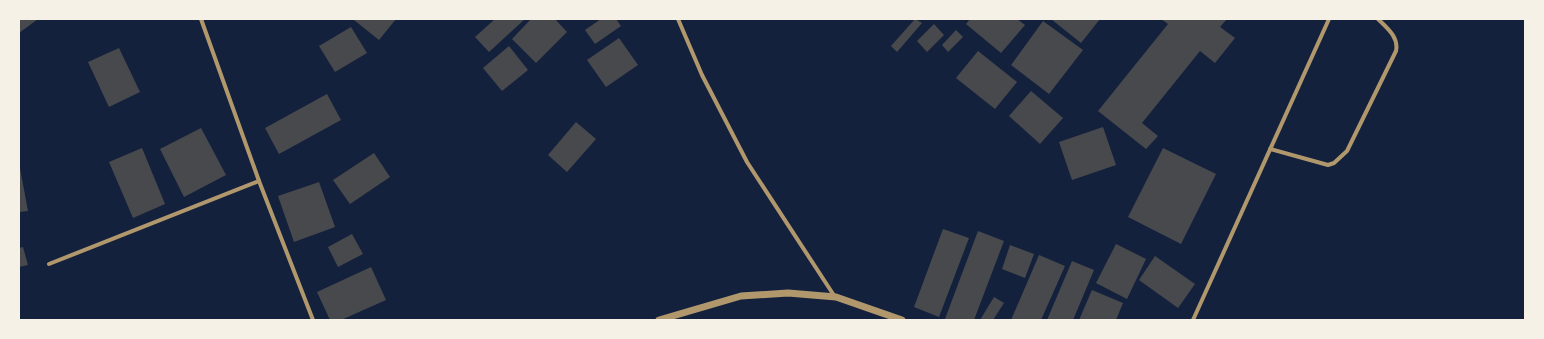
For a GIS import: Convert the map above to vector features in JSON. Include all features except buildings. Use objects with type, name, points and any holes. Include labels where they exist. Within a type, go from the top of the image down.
[{"type":"street","points":[[201,19],[313,320]]},
{"type":"street","points":[[678,19],[702,75],[748,162],[836,297]]},
{"type":"street","points":[[1194,320],[1329,19]]},
{"type":"street","points":[[1270,149],[1328,164],[1334,163],[1347,151],[1396,51],[1396,39],[1378,19]]},
{"type":"street","points":[[50,264],[260,181]]},
{"type":"street","points":[[659,320],[741,296],[788,293],[836,297],[902,320]]}]
